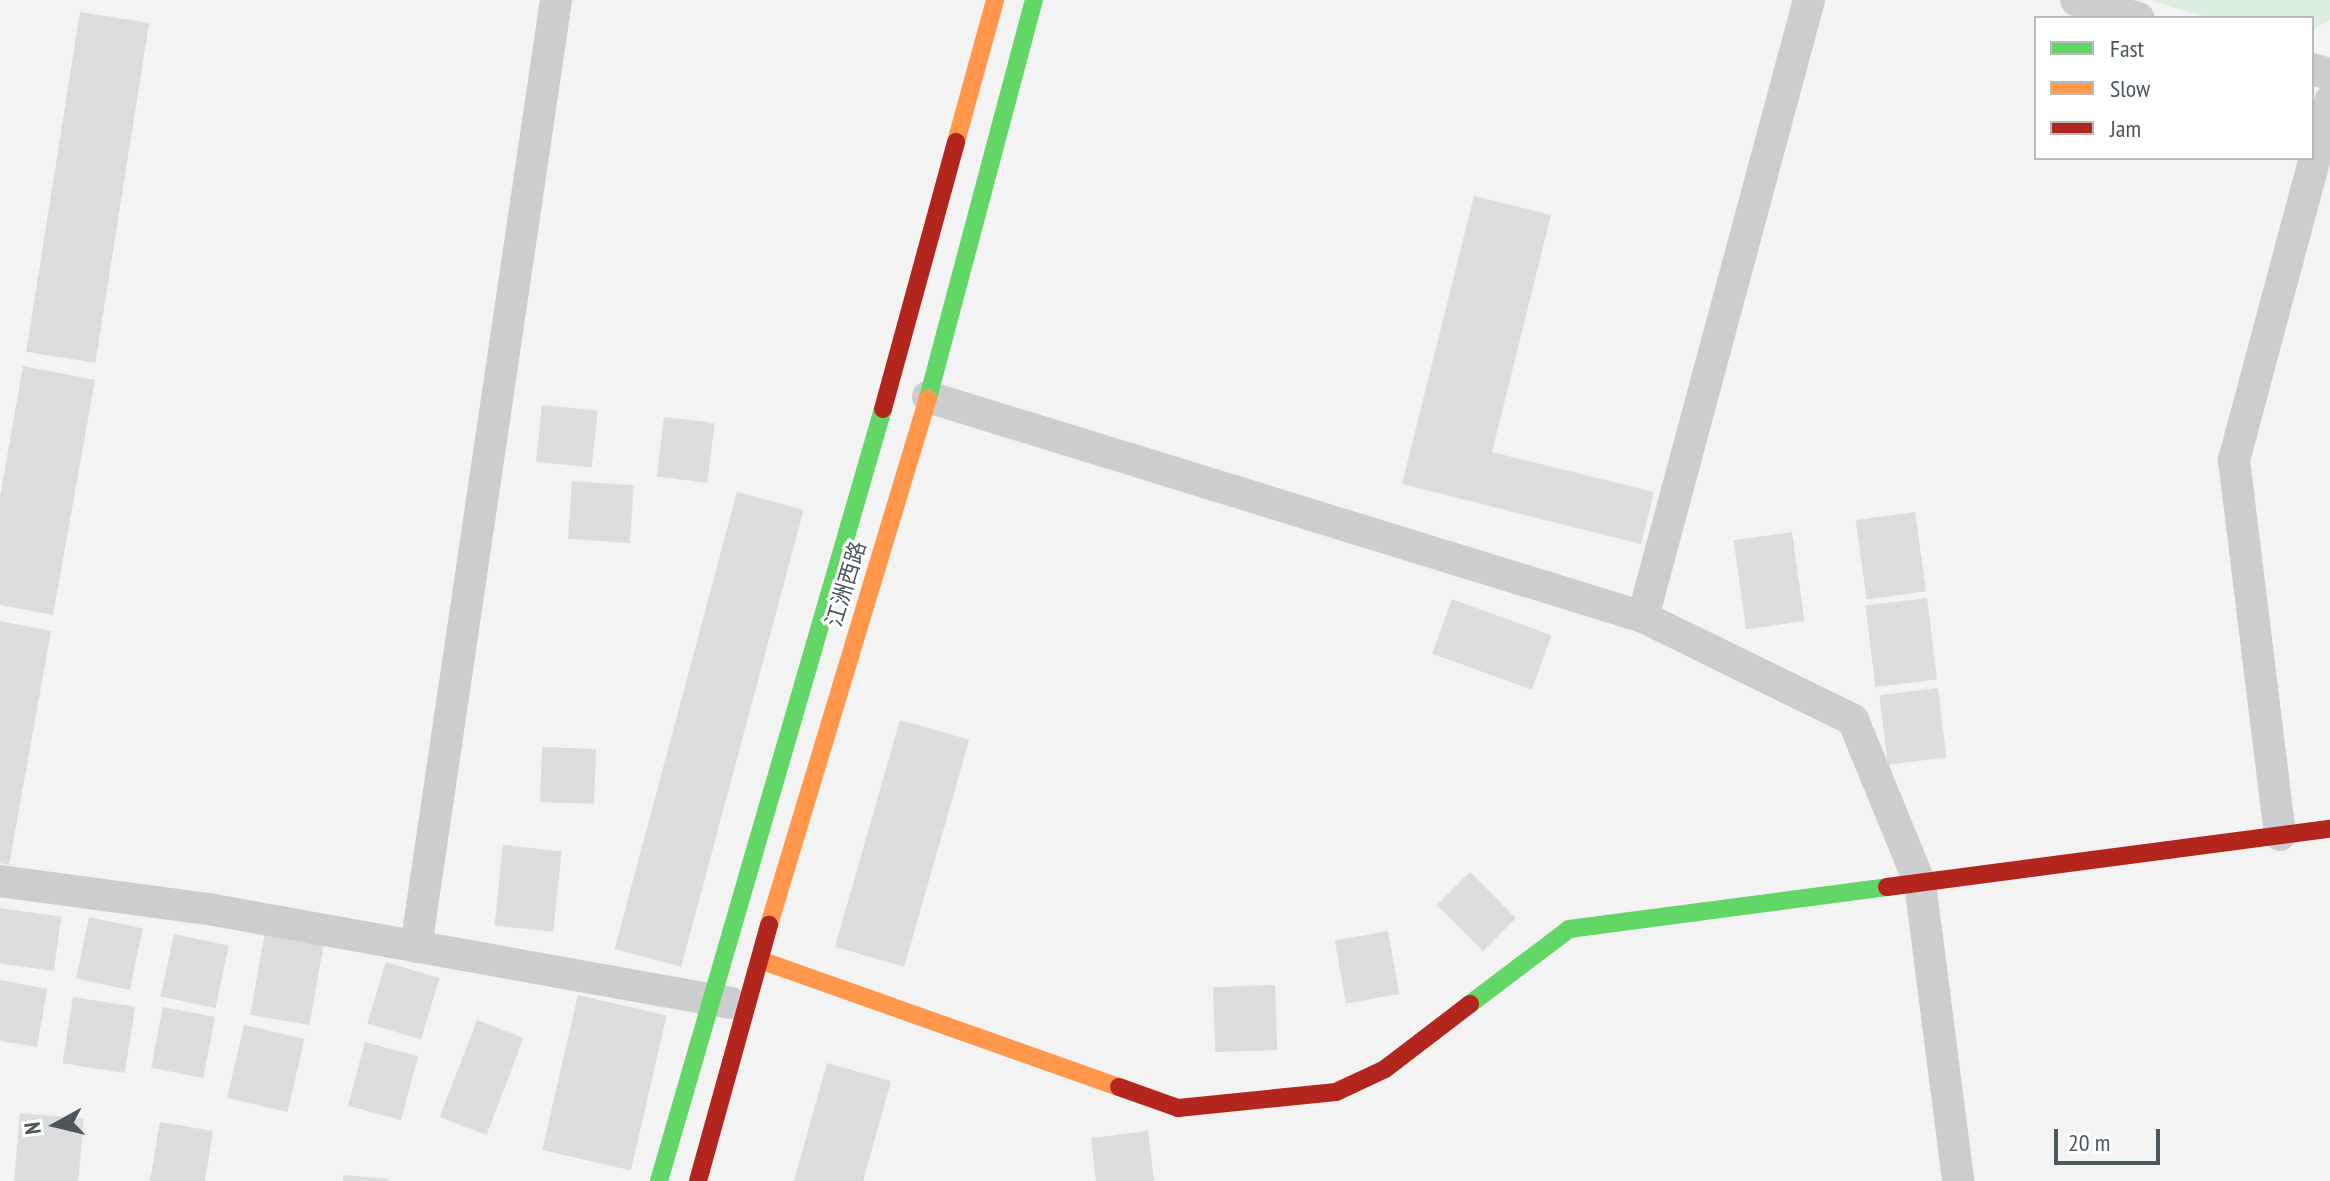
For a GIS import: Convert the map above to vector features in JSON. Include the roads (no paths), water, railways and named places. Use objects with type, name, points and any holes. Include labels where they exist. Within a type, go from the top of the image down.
[{"type":"main road","name":"江洲西路","points":[[659,1181],[708,999],[888,392],[995,0]]},
{"type":"main road","name":"江洲西路","points":[[698,1181],[746,1006],[928,397],[1034,0]]},
{"type":"main road","points":[[760,960],[1178,1108],[1246,1105],[1336,1092],[1385,1069],[1569,929],[2330,829]]},
{"type":"street","points":[[416,947],[556,0]]},
{"type":"street","points":[[1643,617],[1809,0]]},
{"type":"street","points":[[2076,0],[2131,16]]},
{"type":"street","points":[[2280,835],[2234,460],[2330,101]]},
{"type":"street","points":[[928,397],[1643,617],[1853,720],[1920,883],[1958,1181]]},
{"type":"street","points":[[0,881],[214,910],[746,1006]]}]
